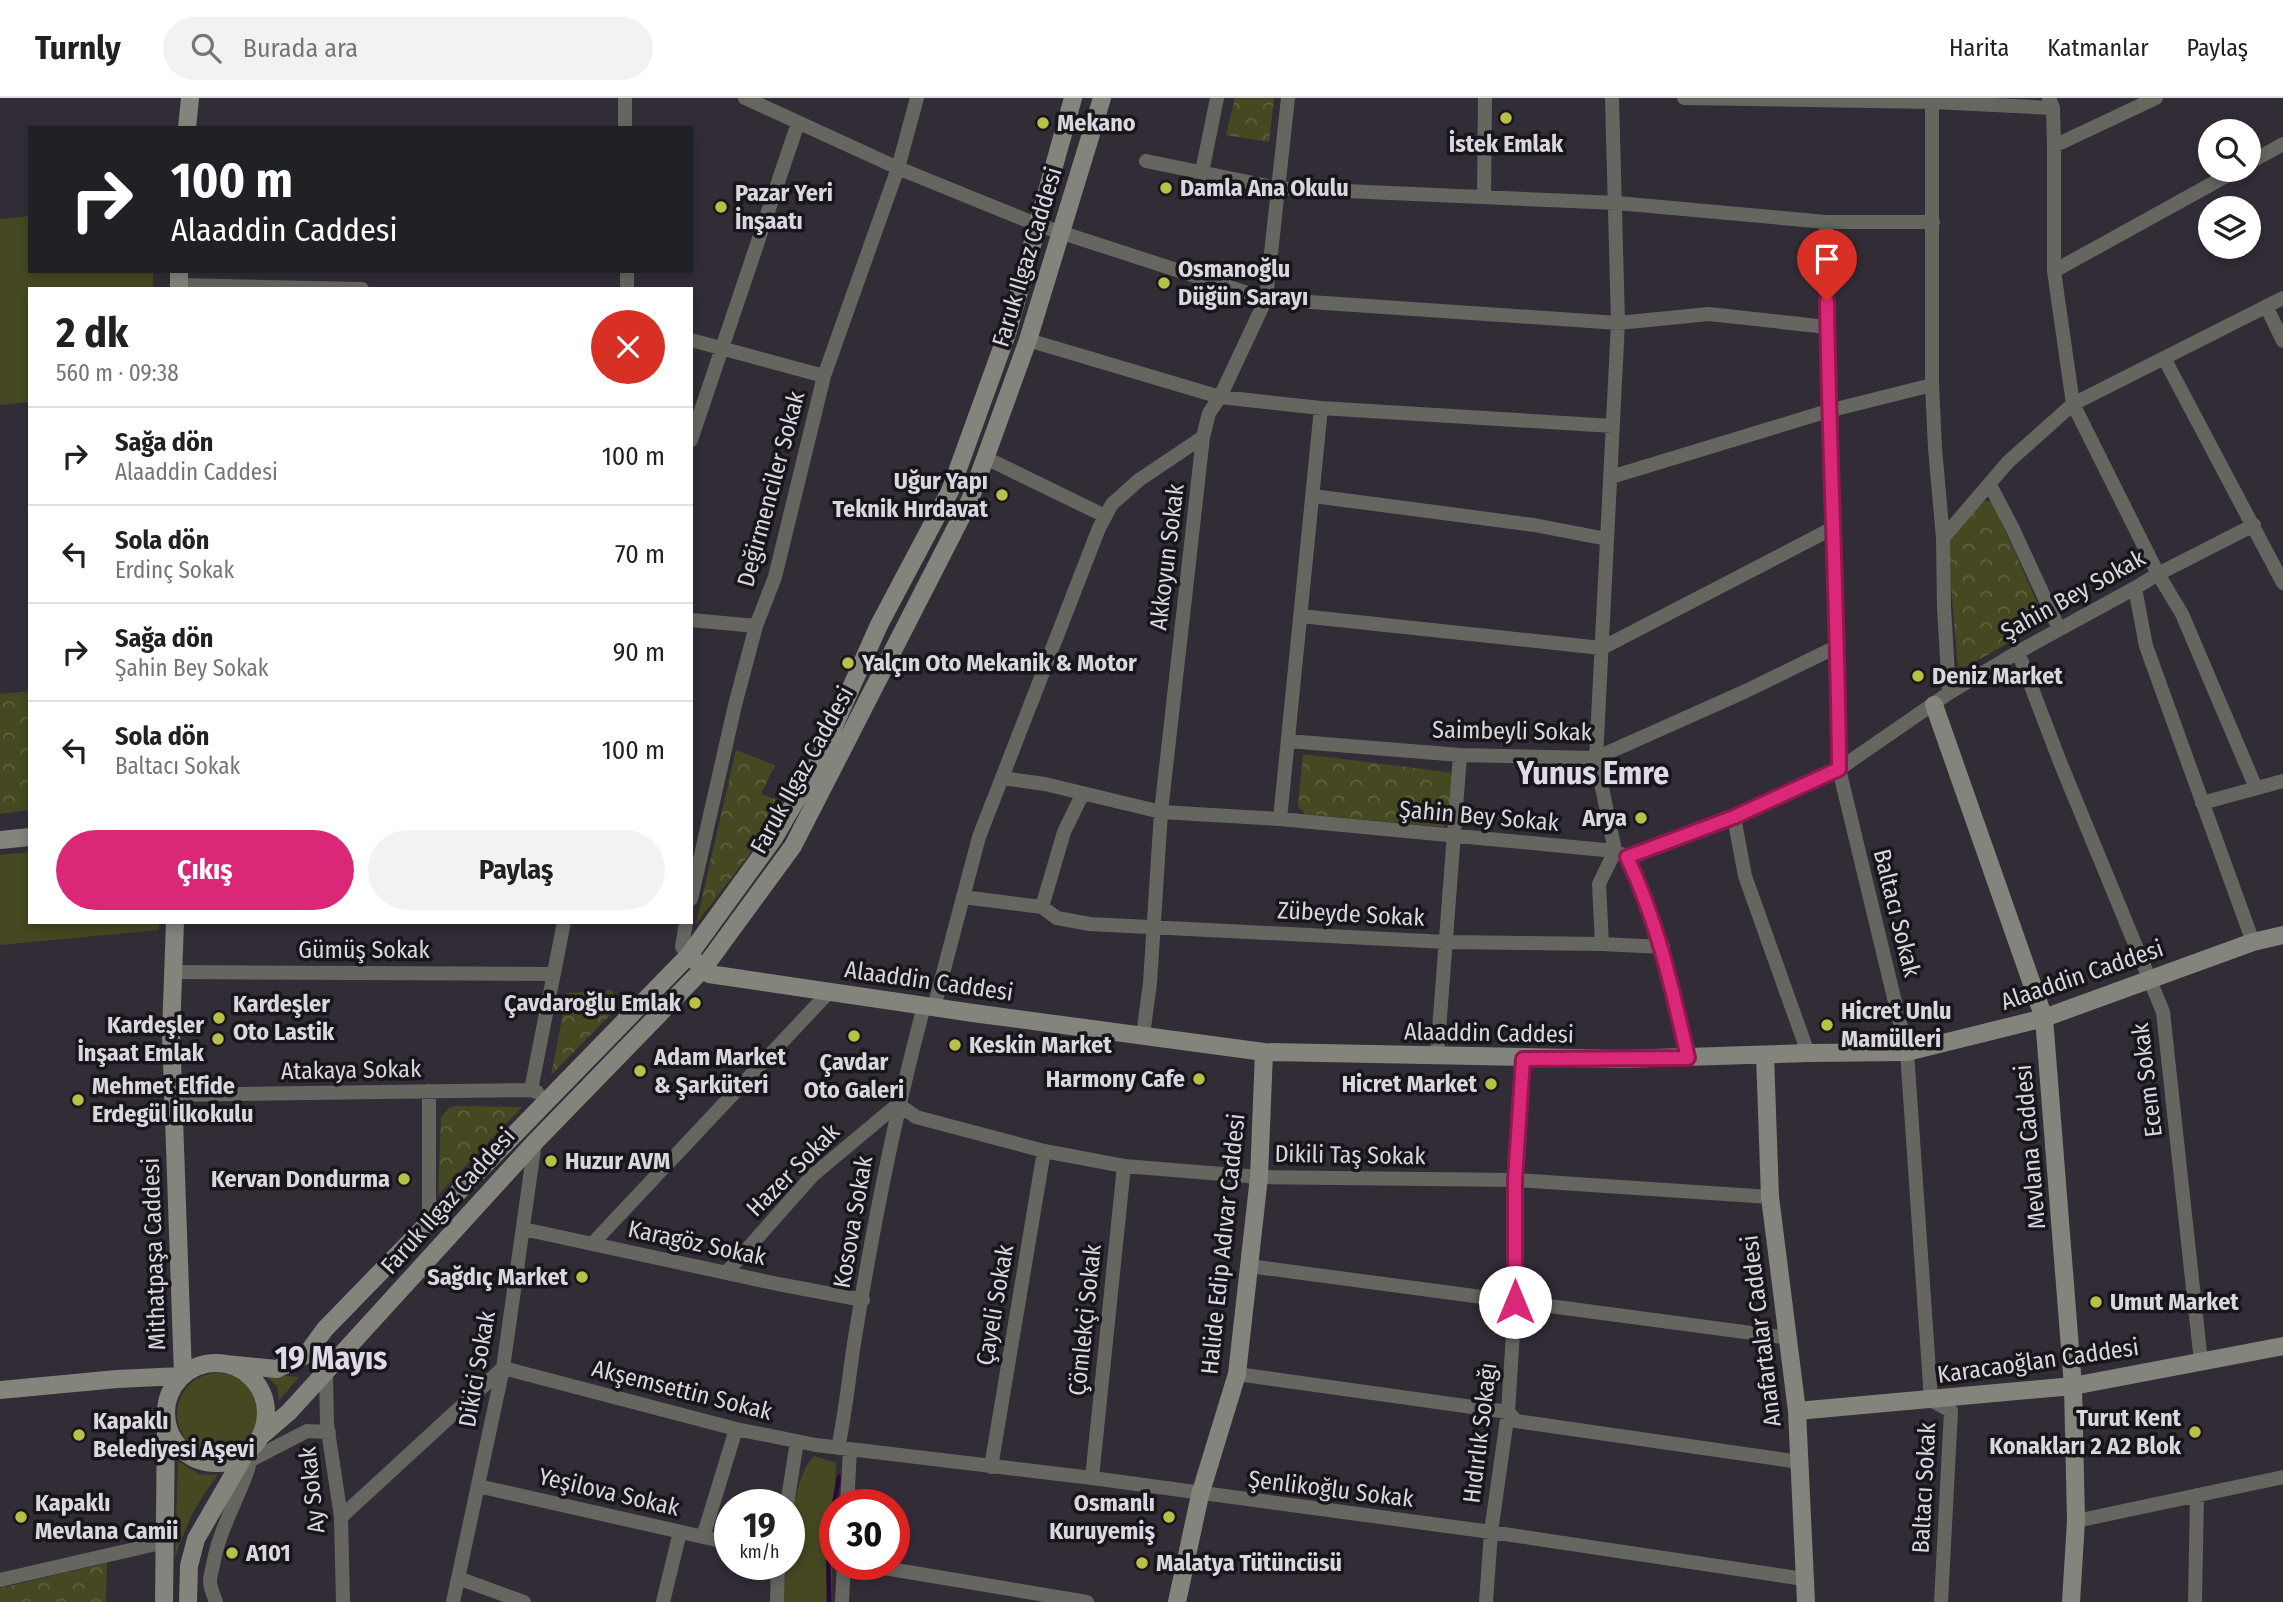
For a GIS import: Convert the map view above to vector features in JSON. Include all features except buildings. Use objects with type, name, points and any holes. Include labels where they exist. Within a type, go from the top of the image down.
[{"type":"street","points":[[187,126],[190,98]]},
{"type":"street","points":[[625,98],[625,126]]},
{"type":"street","points":[[745,98],[898,168],[1038,225],[1266,299],[1618,323],[1709,314],[1827,327]]},
{"type":"street","name":"Değirmenciler Sokak","points":[[693,890],[735,705],[756,626],[775,577],[824,376],[898,168],[917,98]]},
{"type":"street","name":"Faruk Ilgaz Caddesi","points":[[226,1364],[276,1369],[306,1355],[325,1329],[436,1216],[538,1095],[689,955],[774,838],[817,764],[879,625],[950,491],[1008,331],[1073,98]]},
{"type":"street","name":"Faruk Ilgaz Caddesi","points":[[253,1450],[326,1374],[535,1142],[704,969],[793,846],[971,500],[1028,340],[1102,98]]},
{"type":"street","points":[[1202,172],[1217,98]]},
{"type":"street","name":"Akkoyun Sokak","points":[[1143,1035],[1154,927],[1161,812],[1203,437],[1209,413],[1220,397],[1266,299],[1288,98]]},
{"type":"street","points":[[1484,197],[1485,98]]},
{"type":"street","points":[[1612,98],[1617,203],[1618,323],[1596,758],[1621,854],[1646,898],[1662,947],[1688,1058]]},
{"type":"street","points":[[1684,98],[2051,103],[2054,146],[2054,271],[2073,404],[2158,573],[2182,614],[2256,788]]},
{"type":"street","points":[[2054,146],[2156,98]]},
{"type":"street","points":[[1932,102],[1933,385],[1949,693]]},
{"type":"street","points":[[693,434],[798,123]]},
{"type":"street","points":[[2261,156],[2283,144]]},
{"type":"street","points":[[1146,161],[1278,188],[1617,203],[1826,222],[1933,222]]},
{"type":"street","points":[[2054,271],[2215,182]]},
{"type":"street","name":"Baltacı Sokak","points":[[1826,222],[1828,411],[1838,646],[1839,769],[1907,1052],[1931,1400],[1951,1411],[1941,1602]]},
{"type":"street","points":[[179,282],[310,287]]},
{"type":"street","points":[[1943,538],[2008,462],[2073,404],[2283,298]]},
{"type":"street","points":[[2266,306],[2283,341]]},
{"type":"street","points":[[693,340],[824,376]]},
{"type":"street","points":[[1028,340],[1220,397],[1321,408],[1613,426]]},
{"type":"street","points":[[2164,358],[2283,583]]},
{"type":"street","points":[[1611,477],[1828,411],[1933,385]]},
{"type":"street","points":[[1279,819],[1321,408]]},
{"type":"street","name":"Kosova Sokak","points":[[846,1489],[846,1411],[855,1337],[898,1104],[963,897],[979,837],[1112,503],[1139,480],[1203,437]]},
{"type":"street","points":[[986,458],[1105,516]]},
{"type":"street","points":[[1990,485],[2059,629]]},
{"type":"street","points":[[1313,496],[1534,525],[1607,539]]},
{"type":"street","name":"Şahin Bey Sokak","points":[[1002,778],[1045,784],[1161,812],[1279,819],[1621,854],[1734,817],[1839,769],[1949,693],[2018,652],[2158,573],[2254,525]]},
{"type":"street","points":[[1301,616],[1602,648],[1833,528]]},
{"type":"street","points":[[2135,588],[2146,646],[2253,942]]},
{"type":"street","points":[[693,620],[756,626]]},
{"type":"street","name":"Saimbeyli Sokak","points":[[1288,741],[1460,755],[1596,758],[1746,691],[1838,646]]},
{"type":"street","name":"Ecem Sokak","points":[[2018,652],[2148,979],[2164,1012],[2201,1362]]},
{"type":"street","name":"Mevlana Caddesi","points":[[1934,705],[2044,1018],[2073,1386],[2076,1521],[2071,1602]]},
{"type":"street","points":[[1437,1056],[1460,755]]},
{"type":"street","points":[[2202,803],[2283,781]]},
{"type":"street","points":[[1042,907],[1064,832],[1083,793]]},
{"type":"street","points":[[1734,817],[1745,876],[1808,1053]]},
{"type":"street","points":[[0,840],[28,836]]},
{"type":"street","points":[[1602,944],[1599,884],[1621,854]]},
{"type":"street","name":"Zübeyde Sokak","points":[[963,897],[1042,907],[1057,918],[1090,924],[1446,942],[1662,947]]},
{"type":"street","name":"Mithatpaşa Caddesi","points":[[175,924],[171,1033],[182,1375]]},
{"type":"street","points":[[538,1095],[554,974],[564,924]]},
{"type":"street","points":[[686,924],[682,947],[689,955]]},
{"type":"street","name":"Alaaddin Caddesi","points":[[689,955],[709,974],[1264,1052],[1523,1059],[1688,1058],[1907,1052],[2044,1018],[2253,942],[2283,935]]},
{"type":"street","name":"Gümüş Sokak","points":[[173,972],[554,974]]},
{"type":"street","points":[[592,1244],[830,991]]},
{"type":"street","name":"Halide Edip Adıvar Caddesi","points":[[1177,1602],[1200,1494],[1237,1374],[1259,1177],[1264,1052]]},
{"type":"street","name":"Anafartalar Caddesi","points":[[1765,1055],[1770,1197],[1797,1411],[1806,1602]]},
{"type":"street","name":"Hıdırlık Sokağı","points":[[1486,1602],[1491,1532],[1508,1412],[1515,1302],[1515,1180],[1523,1059]]},
{"type":"street","points":[[429,1091],[429,1208],[436,1216]]},
{"type":"street","name":"Atakaya Sokak","points":[[173,1095],[429,1091],[538,1095]]},
{"type":"street","name":"Dikili Taş Sokak","points":[[898,1104],[916,1117],[1044,1151],[1124,1166],[1259,1177],[1515,1180],[1770,1197]]},
{"type":"street","name":"Hazer Sokak","points":[[726,1273],[812,1176],[898,1104]]},
{"type":"street","name":"Dikici Sokak","points":[[453,1602],[503,1368],[535,1142]]},
{"type":"street","name":"Çayeli Sokak","points":[[991,1467],[1044,1151]]},
{"type":"street","name":"Çömlekçi Sokak","points":[[1093,1478],[1124,1166]]},
{"type":"street","name":"Karagöz Sokak","points":[[523,1229],[863,1300]]},
{"type":"street","points":[[1249,1266],[1789,1338]]},
{"type":"street","name":"Karacaoğlan Caddesi","points":[[1797,1411],[2073,1386],[2283,1346]]},
{"type":"street","points":[[164,1602],[166,1406],[171,1390],[182,1375],[196,1366],[211,1363],[226,1364],[247,1374],[262,1391],[266,1406],[266,1421],[234,1506],[223,1524],[215,1553],[210,1581],[216,1602]]},
{"type":"street","points":[[341,1517],[503,1368]]},
{"type":"street","name":"Akşemsettin Sokak","points":[[503,1368],[736,1429],[844,1449]]},
{"type":"street","name":"Ay Sokak","points":[[326,1374],[329,1432],[341,1517],[343,1602]]},
{"type":"street","points":[[1237,1374],[1508,1412],[1517,1421],[1800,1462]]},
{"type":"street","points":[[0,1390],[182,1375]]},
{"type":"street","points":[[166,1423],[172,1439],[182,1452],[196,1460],[212,1464],[229,1462],[253,1450],[307,1431],[329,1432]]},
{"type":"street","points":[[703,1537],[736,1429]]},
{"type":"street","points":[[790,1489],[797,1441]]},
{"type":"street","name":"Şenlikoğlu Sokak","points":[[844,1449],[1093,1478],[1491,1532],[1804,1579]]},
{"type":"street","points":[[188,1602],[189,1566],[196,1539],[253,1450]]},
{"type":"street","points":[[2076,1521],[2283,1477]]},
{"type":"street","name":"Yeşilova Sokak","points":[[478,1486],[714,1539]]},
{"type":"street","points":[[2195,1602],[2197,1495]]},
{"type":"street","points":[[663,1602],[680,1532]]},
{"type":"street","points":[[0,1580],[165,1542]]},
{"type":"street","points":[[910,1572],[1087,1602]]},
{"type":"street","points":[[458,1578],[524,1602]]},
{"type":"street","points":[[776,1602],[777,1580]]},
{"type":"street","points":[[842,1602],[843,1580]]},
{"type":"green space","points":[[1235,98],[1274,98],[1269,142],[1226,135]]},
{"type":"green space","points":[[28,216],[28,273],[153,273],[153,287],[28,287],[28,402],[0,405],[0,219]]},
{"type":"green space","points":[[1983,500],[1993,502],[2043,616],[2039,626],[1962,669],[1958,668],[1947,541]]},
{"type":"green space","points":[[28,691],[28,810],[0,814],[0,694]]},
{"type":"green space","points":[[736,750],[775,765],[761,794],[788,804],[696,924]]},
{"type":"green space","points":[[1303,754],[1455,773],[1450,822],[1443,827],[1305,814],[1298,806]]},
{"type":"green space","points":[[28,852],[28,924],[159,924],[159,930],[0,945],[0,855]]},
{"type":"green space","points":[[612,990],[619,1006],[551,1075],[567,993]]},
{"type":"green space","points":[[522,1107],[438,1195],[441,1117],[449,1108]]},
{"type":"green space","points":[[218,1373],[234,1376],[247,1385],[256,1398],[259,1414],[256,1430],[247,1443],[234,1452],[218,1455],[202,1452],[189,1443],[180,1430],[177,1414],[180,1398],[189,1385],[202,1376]]},
{"type":"green space","points":[[265,1374],[299,1377],[279,1401],[277,1387]]},
{"type":"green space","points":[[814,1456],[836,1463],[835,1489],[819,1489],[819,1580],[832,1580],[831,1602],[784,1602],[785,1580],[805,1580],[805,1489],[798,1489]]},
{"type":"green space","points":[[178,1461],[199,1474],[218,1475],[192,1514],[175,1558]]},
{"type":"green space","points":[[107,1563],[106,1602],[0,1602],[0,1588]]},
{"type":"waterway","points":[[829,1602],[828,1537],[839,1477]]},
{"type":"place","name":"İstek Emlak","points":[[1506,118]]},
{"type":"place","name":"Mekano","points":[[1043,123]]},
{"type":"place","name":"Damla Ana Okulu","points":[[1166,188]]},
{"type":"place","name":"Pazar Yeri İnşaatı","points":[[721,207]]},
{"type":"place","name":"Osmanoğlu Düğün Sarayı","points":[[1164,283]]},
{"type":"place","name":"Uğur Yapı Teknik Hırdavat","points":[[1002,495]]},
{"type":"place","name":"Yalçın Oto Mekanik & Motor","points":[[848,663]]},
{"type":"place","name":"Deniz Market","points":[[1918,676]]},
{"type":"place","name":"Arya","points":[[1641,818]]},
{"type":"place","name":"Çavdaroğlu Emlak","points":[[695,1003]]},
{"type":"place","name":"Kardeşler Oto Lastik","points":[[219,1018]]},
{"type":"place","name":"Hicret Unlu Mamülleri","points":[[1827,1025]]},
{"type":"place","name":"Çavdar Oto Galeri","points":[[854,1036]]},
{"type":"place","name":"Kardeşler İnşaat Emlak","points":[[218,1039]]},
{"type":"place","name":"Keskin Market","points":[[955,1045]]},
{"type":"place","name":"Adam Market & Şarküteri","points":[[640,1071]]},
{"type":"place","name":"Harmony Cafe","points":[[1199,1079]]},
{"type":"place","name":"Hicret Market","points":[[1491,1084]]},
{"type":"place","name":"Mehmet Elfide Erdegül İlkokulu","points":[[78,1100]]},
{"type":"place","name":"Huzur AVM","points":[[551,1161]]},
{"type":"place","name":"Kervan Dondurma","points":[[404,1179]]},
{"type":"place","name":"Sağdıç Market","points":[[582,1277]]},
{"type":"place","name":"Umut Market","points":[[2096,1302]]},
{"type":"place","name":"Turut Kent Konakları 2 A2 Blok","points":[[2195,1432]]},
{"type":"place","name":"Kapaklı Belediyesi Aşevi","points":[[79,1435]]},
{"type":"place","name":"Kapaklı Mevlana Camii","points":[[21,1517]]},
{"type":"place","name":"Osmanlı Kuruyemiş","points":[[1169,1517]]},
{"type":"place","name":"A101","points":[[232,1553]]},
{"type":"place","name":"Malatya Tütüncüsü","points":[[1142,1563]]},
{"type":"district","name":"Yunus Emre","points":[[1593,773]]},
{"type":"district","name":"19 Mayıs","points":[[331,1358]]},
{"type":"route","points":[[1515,1302],[1515,1180],[1523,1059],[1688,1058],[1662,947],[1646,898],[1627,857],[1734,817],[1839,769],[1838,646],[1828,411],[1827,301]]}]
